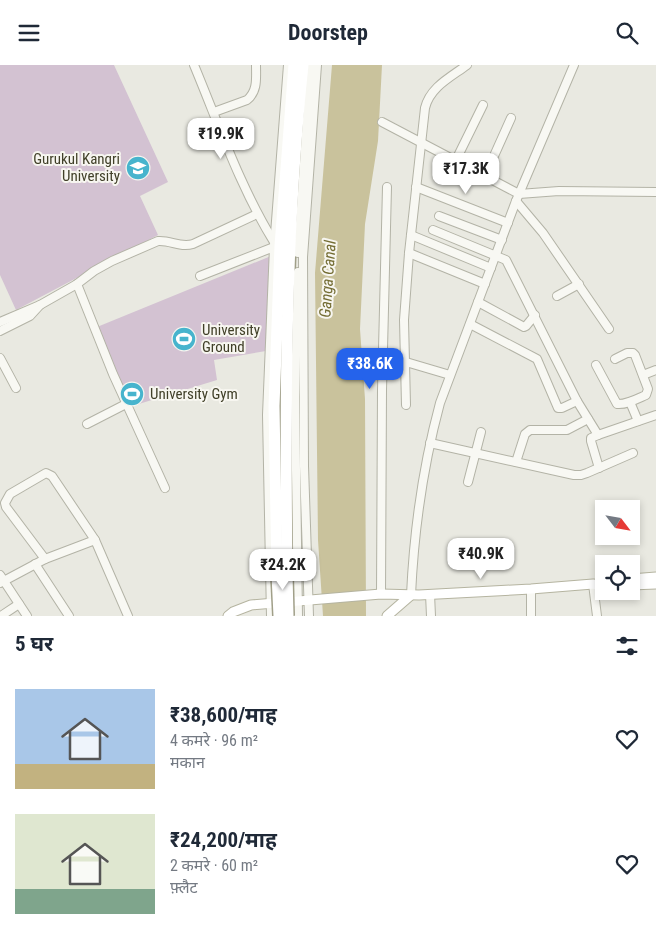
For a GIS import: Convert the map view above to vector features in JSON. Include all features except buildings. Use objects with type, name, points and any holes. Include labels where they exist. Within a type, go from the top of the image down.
[{"type":"highway","points":[[288,616],[282,575],[274,406],[280,246],[294,65]]},
{"type":"highway","points":[[279,616],[282,575],[293,180],[303,65]]},
{"type":"main road","points":[[640,578],[656,577]]},
{"type":"main road","points":[[228,616],[241,608],[270,603],[381,594],[411,595],[593,584]]},
{"type":"main road","points":[[640,585],[656,584]]},
{"type":"main road","points":[[388,616],[411,595]]},
{"type":"street","points":[[194,65],[242,183],[274,245]]},
{"type":"street","points":[[214,112],[251,97],[256,87],[256,65]]},
{"type":"street","points":[[271,616],[267,415],[274,245],[288,65]]},
{"type":"street","points":[[298,616],[295,397],[299,228],[309,65]]},
{"type":"street","points":[[309,616],[312,601],[304,467],[303,257],[318,65]]},
{"type":"street","points":[[406,405],[404,320],[420,142],[425,108],[429,95],[467,65]]},
{"type":"street","points":[[411,595],[421,488],[440,403],[508,223],[572,67]]},
{"type":"street","points":[[456,160],[483,105]]},
{"type":"street","points":[[485,176],[511,118]]},
{"type":"street","points":[[382,122],[485,176],[518,198],[610,329]]},
{"type":"street","points":[[381,594],[382,390],[388,187]]},
{"type":"street","points":[[416,187],[508,223]]},
{"type":"street","points":[[518,198],[559,191],[590,193],[656,192]]},
{"type":"street","points":[[0,322],[40,305],[77,284],[106,264],[155,242],[163,241],[179,246],[188,246],[257,214]]},
{"type":"street","points":[[439,216],[502,240]]},
{"type":"street","points":[[433,230],[502,257],[509,263],[577,401],[598,435]]},
{"type":"street","points":[[411,235],[491,268]]},
{"type":"street","points":[[200,276],[274,245]]},
{"type":"street","points":[[410,253],[485,284]]},
{"type":"street","points":[[77,284],[126,404],[165,488]]},
{"type":"street","points":[[557,297],[579,284]]},
{"type":"street","points":[[478,303],[524,327],[535,315]]},
{"type":"street","points":[[0,331],[30,316],[40,305]]},
{"type":"street","points":[[470,325],[537,359],[558,408],[577,401]]},
{"type":"street","points":[[596,365],[615,402],[619,405],[647,393],[644,375],[633,353],[627,353],[615,359]]},
{"type":"street","points":[[0,358],[16,388]]},
{"type":"street","points":[[406,362],[450,375]]},
{"type":"street","points":[[644,375],[656,370]]},
{"type":"street","points":[[630,401],[638,421]]},
{"type":"street","points":[[87,424],[126,404]]},
{"type":"street","points":[[599,468],[591,439],[656,415]]},
{"type":"street","points":[[516,462],[524,434],[527,431],[567,430],[588,419]]},
{"type":"street","points":[[468,482],[481,431]]},
{"type":"street","points":[[430,443],[574,475],[581,475],[632,453]]},
{"type":"street","points":[[45,559],[6,507],[5,503],[10,495],[46,473],[52,476],[95,540],[128,616]]},
{"type":"street","points":[[27,616],[1,579],[45,559],[95,540]]},
{"type":"street","points":[[35,564],[70,616]]},
{"type":"street","points":[[593,584],[597,616]]},
{"type":"street","points":[[531,589],[531,616]]},
{"type":"street","points":[[430,594],[431,616]]},
{"type":"street","points":[[0,616],[19,604]]},
{"type":"shaded area","points":[[0,65],[114,65],[168,182],[140,196],[158,235],[16,310],[0,275]]},
{"type":"shaded area","name":"University Ground","points":[[271,256],[266,351],[214,360],[217,380],[129,407],[97,327]]},
{"type":"water","name":"Ganga Canal","points":[[332,65],[382,65],[378,141],[365,224],[360,329],[365,399],[366,616],[323,616],[318,540],[315,273]]},
{"type":"place","name":"Gurukul Kangri University","points":[[138,168]]},
{"type":"place","name":"University Ground","points":[[184,339]]},
{"type":"place","name":"University Gym","points":[[132,394]]}]
